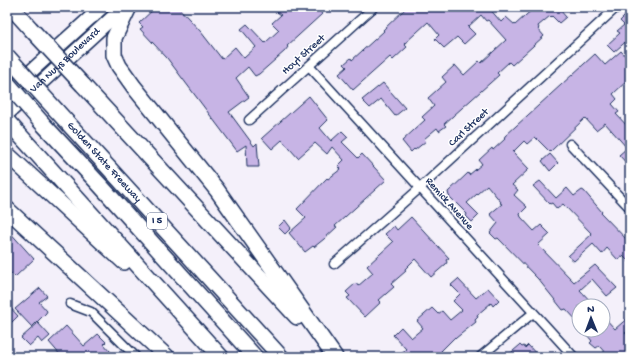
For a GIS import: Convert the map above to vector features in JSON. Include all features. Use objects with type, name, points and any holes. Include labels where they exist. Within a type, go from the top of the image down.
[{"type":"highway","points":[[11,7],[335,357]]},
{"type":"highway","points":[[129,7],[114,38],[114,55],[119,66],[217,190],[335,357]]},
{"type":"highway","name":"Golden State Freeway","points":[[7,56],[281,357]]},
{"type":"highway","points":[[7,83],[255,357]]},
{"type":"highway","points":[[7,121],[221,357]]},
{"type":"highway","points":[[7,155],[195,328]]},
{"type":"highway","points":[[7,209],[167,357]]},
{"type":"main road","name":"Van Nuys Boulevard","points":[[7,114],[124,7]]},
{"type":"main road","name":"Van Nuys Boulevard","points":[[7,93],[98,10]]},
{"type":"street","name":"Hoyt Street","points":[[249,120],[374,7]]},
{"type":"street","name":"Carl Street","points":[[334,264],[420,188],[617,7]]},
{"type":"street","name":"Remick Avenue","points":[[309,66],[574,357]]},
{"type":"street","points":[[570,144],[630,208]]},
{"type":"street","points":[[70,304],[91,312],[136,357]]},
{"type":"street","points":[[480,357],[533,313]]},
{"type":"building","points":[[156,7],[178,7],[201,32],[222,59],[235,47],[244,58],[256,47],[241,29],[247,24],[265,43],[279,30],[272,23],[281,15],[277,12],[282,7],[285,7],[288,11],[292,7],[326,7],[321,12],[322,14],[287,46],[288,47],[285,51],[259,74],[255,76],[248,67],[236,78],[249,97],[229,112],[254,146],[257,143],[259,167],[247,167],[246,145],[237,151],[167,58],[140,29],[143,27],[139,23]]},
{"type":"building","points":[[407,7],[491,7],[489,8],[501,22],[506,17],[515,25],[535,7],[563,7],[560,10],[566,17],[559,23],[552,16],[550,16],[538,26],[538,29],[544,36],[512,65],[509,62],[497,73],[499,75],[444,124],[446,126],[439,131],[437,128],[424,139],[426,141],[411,152],[402,141],[425,120],[422,117],[434,106],[428,98],[446,82],[442,77],[455,65],[464,75],[479,61],[481,63],[506,40],[488,20],[486,21],[481,15],[468,27],[475,34],[464,44],[457,37],[444,48],[435,39],[439,35],[428,22],[404,44],[407,47],[393,60],[390,57],[353,90],[339,74],[347,67],[344,64],[351,58],[352,60],[384,31],[383,30]]},
{"type":"building","points":[[630,11],[630,38],[614,52],[607,45],[620,33],[617,31],[624,25],[620,21]]},
{"type":"building","points":[[621,51],[630,61],[630,78],[613,94],[617,99],[612,104],[619,112],[616,114],[630,129],[630,167],[619,155],[627,148],[605,123],[596,130],[585,118],[550,152],[535,137],[527,144],[524,141],[513,152],[529,169],[512,185],[518,190],[514,195],[527,207],[520,214],[521,217],[534,231],[541,225],[550,234],[538,245],[574,282],[595,265],[617,288],[607,296],[592,279],[580,290],[588,298],[571,298],[571,314],[566,309],[563,310],[538,279],[498,238],[496,239],[490,233],[498,223],[490,214],[502,204],[487,185],[467,203],[479,215],[472,222],[466,216],[467,214],[449,196],[448,192],[468,173],[469,175],[482,164],[479,160],[492,148],[493,150],[505,139],[505,136],[595,54],[605,65]]},
{"type":"building","points":[[383,83],[405,108],[395,116],[381,99],[370,108],[362,100]]},
{"type":"building","points":[[309,96],[328,120],[320,128],[331,141],[342,131],[348,137],[342,142],[358,158],[362,154],[386,180],[335,226],[337,227],[324,239],[305,252],[289,233],[306,218],[297,209],[327,178],[328,179],[341,169],[338,166],[344,160],[332,147],[327,154],[315,143],[298,158],[282,140],[272,149],[262,138]]},
{"type":"building","points":[[550,154],[558,163],[550,171],[542,161]]},
{"type":"building","points":[[540,181],[556,198],[567,188],[574,196],[582,190],[584,191],[602,212],[601,213],[630,243],[630,263],[623,256],[618,260],[607,248],[602,254],[593,244],[574,261],[568,256],[592,234],[563,204],[557,209],[552,203],[550,204],[533,186]]},
{"type":"building","points":[[411,217],[449,258],[446,260],[446,264],[431,277],[415,259],[405,269],[406,271],[391,284],[394,287],[379,300],[381,302],[365,317],[347,298],[350,296],[346,292],[356,283],[358,286],[373,273],[367,266],[393,242],[385,234],[394,226],[397,230]]},
{"type":"building","points":[[285,220],[291,228],[285,234],[278,227]]},
{"type":"building","points":[[7,229],[34,259],[15,277],[7,269]]},
{"type":"building","points":[[458,279],[476,298],[488,288],[499,300],[493,306],[491,303],[477,315],[478,317],[475,320],[476,322],[456,338],[455,337],[437,357],[397,357],[406,349],[393,335],[401,327],[411,338],[423,328],[417,321],[432,308],[438,314],[442,311],[450,320],[462,310],[453,301],[460,294],[451,285]]},
{"type":"building","points":[[40,288],[47,296],[39,302],[47,311],[32,327],[15,309]]},
{"type":"building","points":[[7,304],[18,316],[7,327]]},
{"type":"building","points":[[630,316],[630,328],[625,333],[630,338],[630,357],[609,357],[599,346],[596,348],[590,343],[592,341],[590,338],[611,338],[611,325],[615,329]]},
{"type":"building","points":[[38,323],[50,336],[42,343],[38,338],[29,346],[21,338]]},
{"type":"building","points":[[66,326],[84,346],[98,334],[106,342],[104,344],[115,357],[62,357],[49,342]]},
{"type":"building","points":[[520,345],[522,347],[524,346],[525,348],[528,345],[539,357],[506,357]]}]
